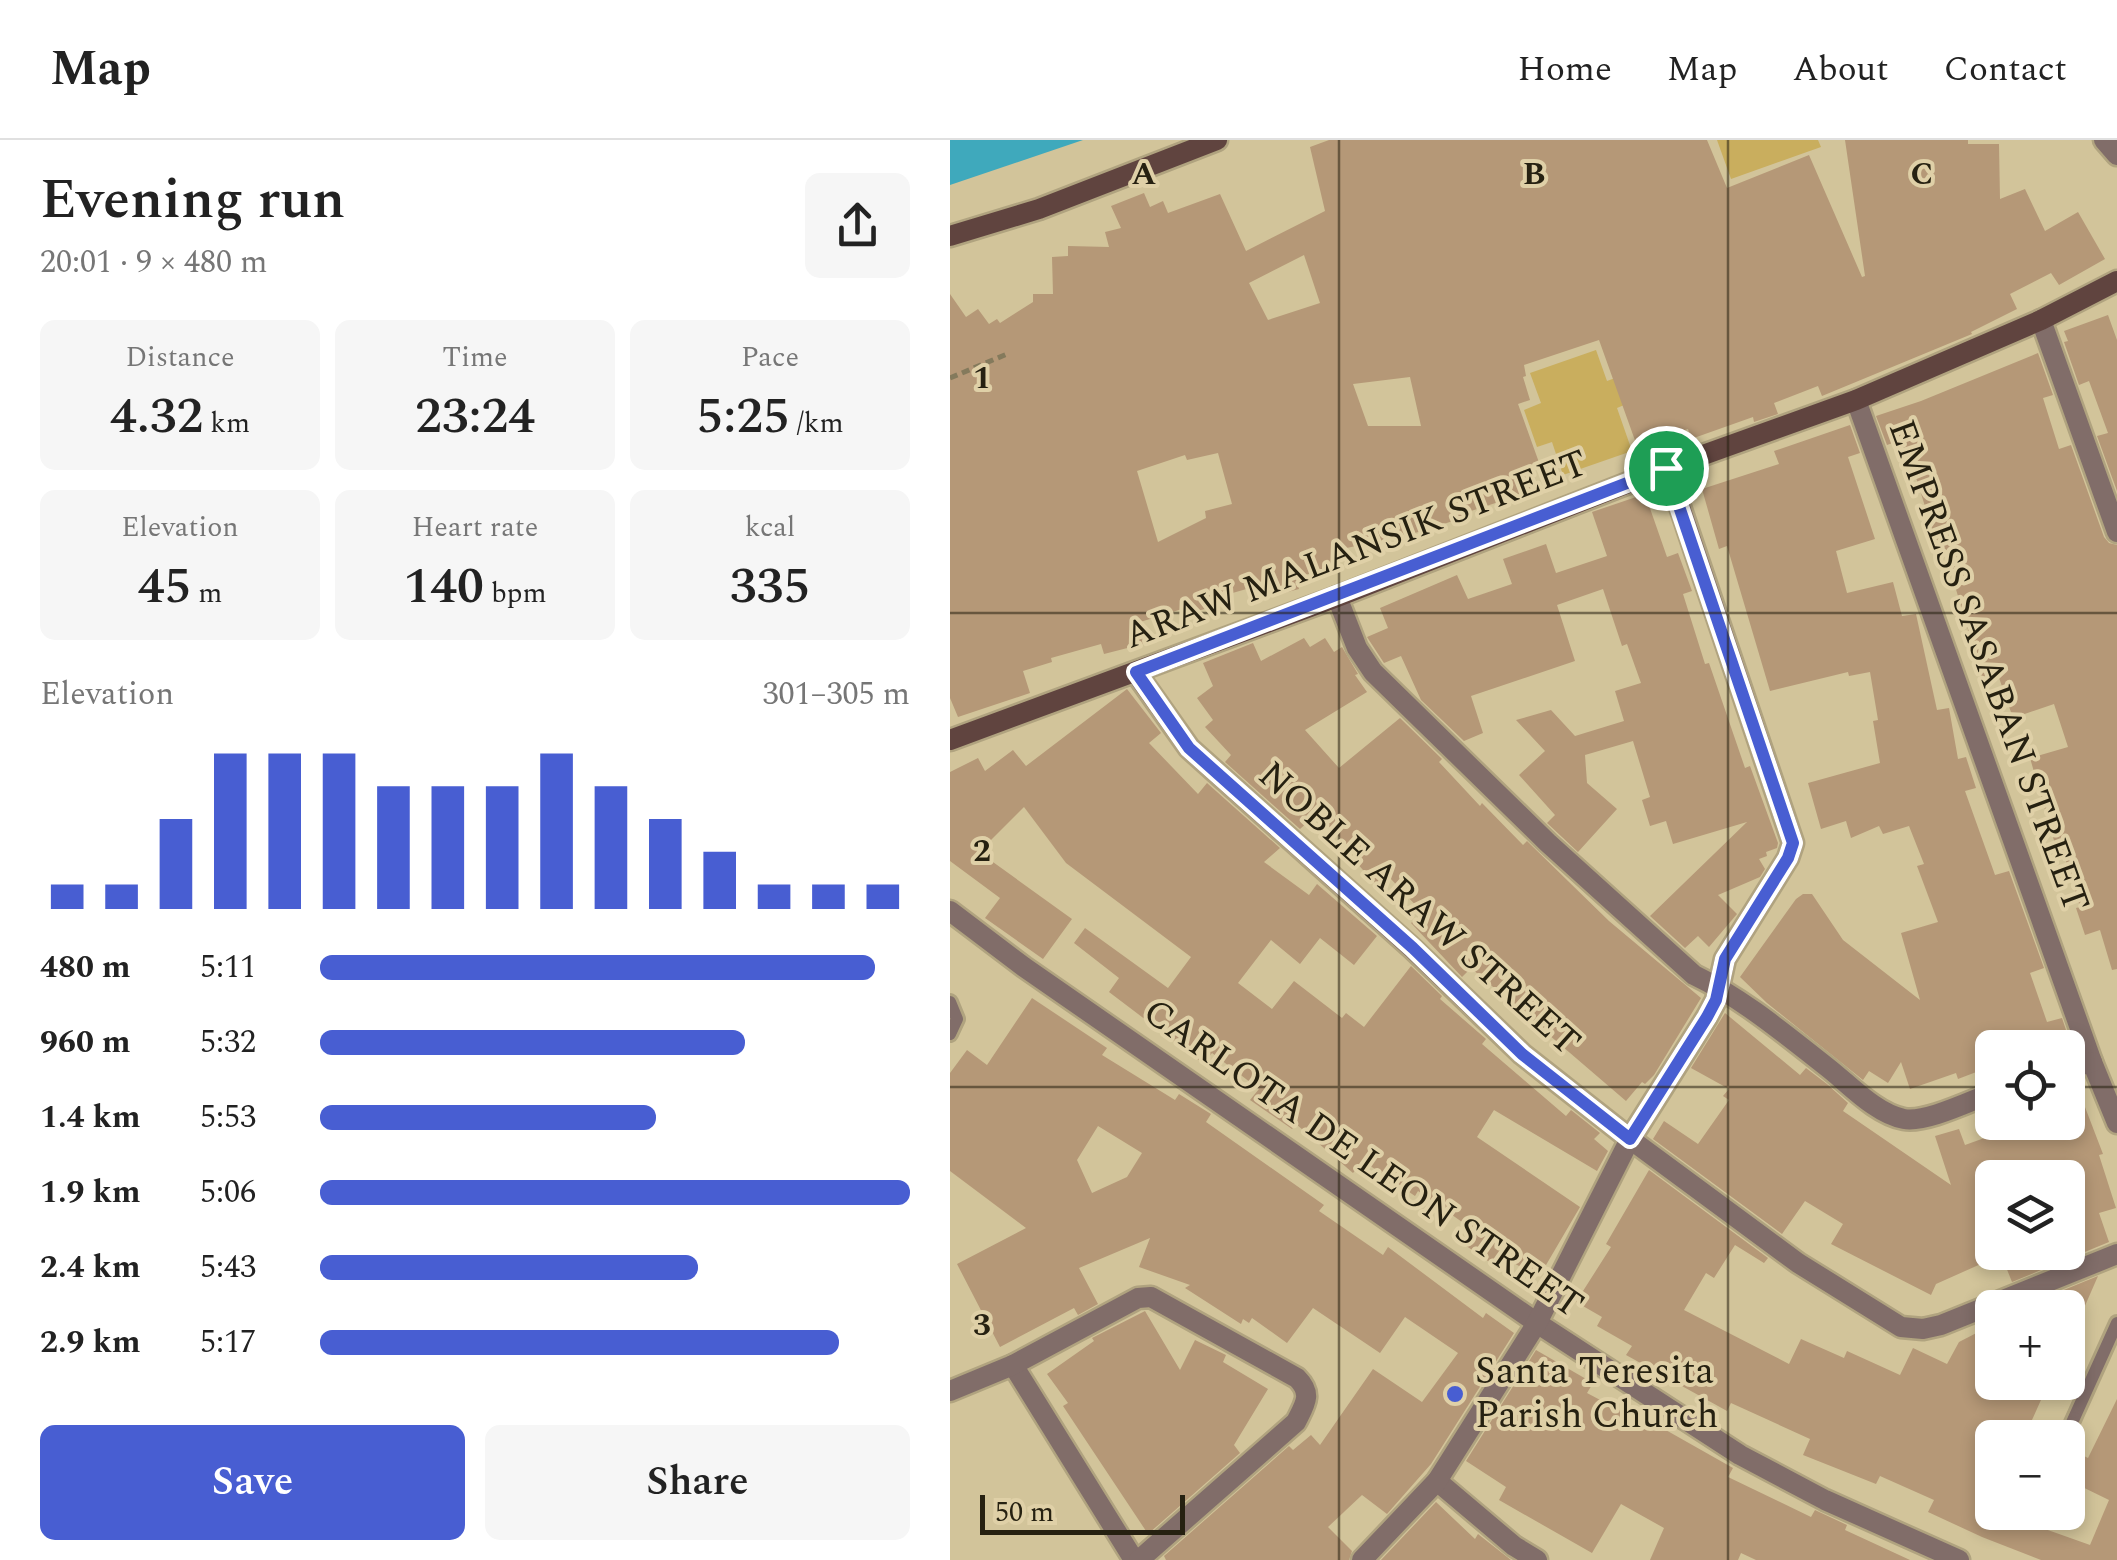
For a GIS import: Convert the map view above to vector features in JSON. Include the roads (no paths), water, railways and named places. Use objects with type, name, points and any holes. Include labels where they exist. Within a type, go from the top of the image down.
[{"type":"main road","points":[[950,236],[1039,209],[1217,140]]},
{"type":"main road","name":"ARAW MALANSIK STREET","points":[[950,740],[1337,597],[1666,468],[1856,400],[2041,320],[2117,280]]},
{"type":"street","points":[[2104,140],[2117,155]]},
{"type":"street","points":[[2041,320],[2117,532]]},
{"type":"street","name":"EMPRESS SASABAN STREET","points":[[1856,400],[2117,1124]]},
{"type":"street","points":[[1362,1560],[1437,1481],[1538,1323],[1630,1139],[1707,1017],[1716,1000],[1725,959],[1788,858],[1793,843],[1666,468]]},
{"type":"street","points":[[1337,597],[1357,648],[1374,672],[1548,843],[1694,975],[1717,986],[1872,1102],[1902,1119],[1920,1119],[1975,1099]]},
{"type":"street","name":"NOBLE ARAW STREET","points":[[1136,672],[1189,748],[1413,948],[1522,1054],[1798,1263],[1901,1327],[1923,1329],[1941,1325],[2117,1254]]},
{"type":"street","name":"CARLOTA DE LEON STREET","points":[[950,911],[1024,967],[1538,1323],[1740,1455],[1825,1500],[1958,1560]]},
{"type":"street","points":[[2085,1064],[2092,1062]]},
{"type":"street","points":[[950,1392],[1013,1365],[1138,1298],[1151,1297],[1297,1378],[1306,1386],[1308,1396],[1296,1422],[1136,1560],[1013,1365]]},
{"type":"street","points":[[1437,1481],[1514,1546],[1537,1560]]},
{"type":"lane","points":[[950,1002],[957,1019],[950,1034]]},
{"type":"lane","points":[[2073,1420],[2117,1323]]},
{"type":"water","points":[[950,140],[1083,140],[950,185]]},
{"type":"place","name":"Santa Teresita Parish Church","points":[[1455,1394]]}]
